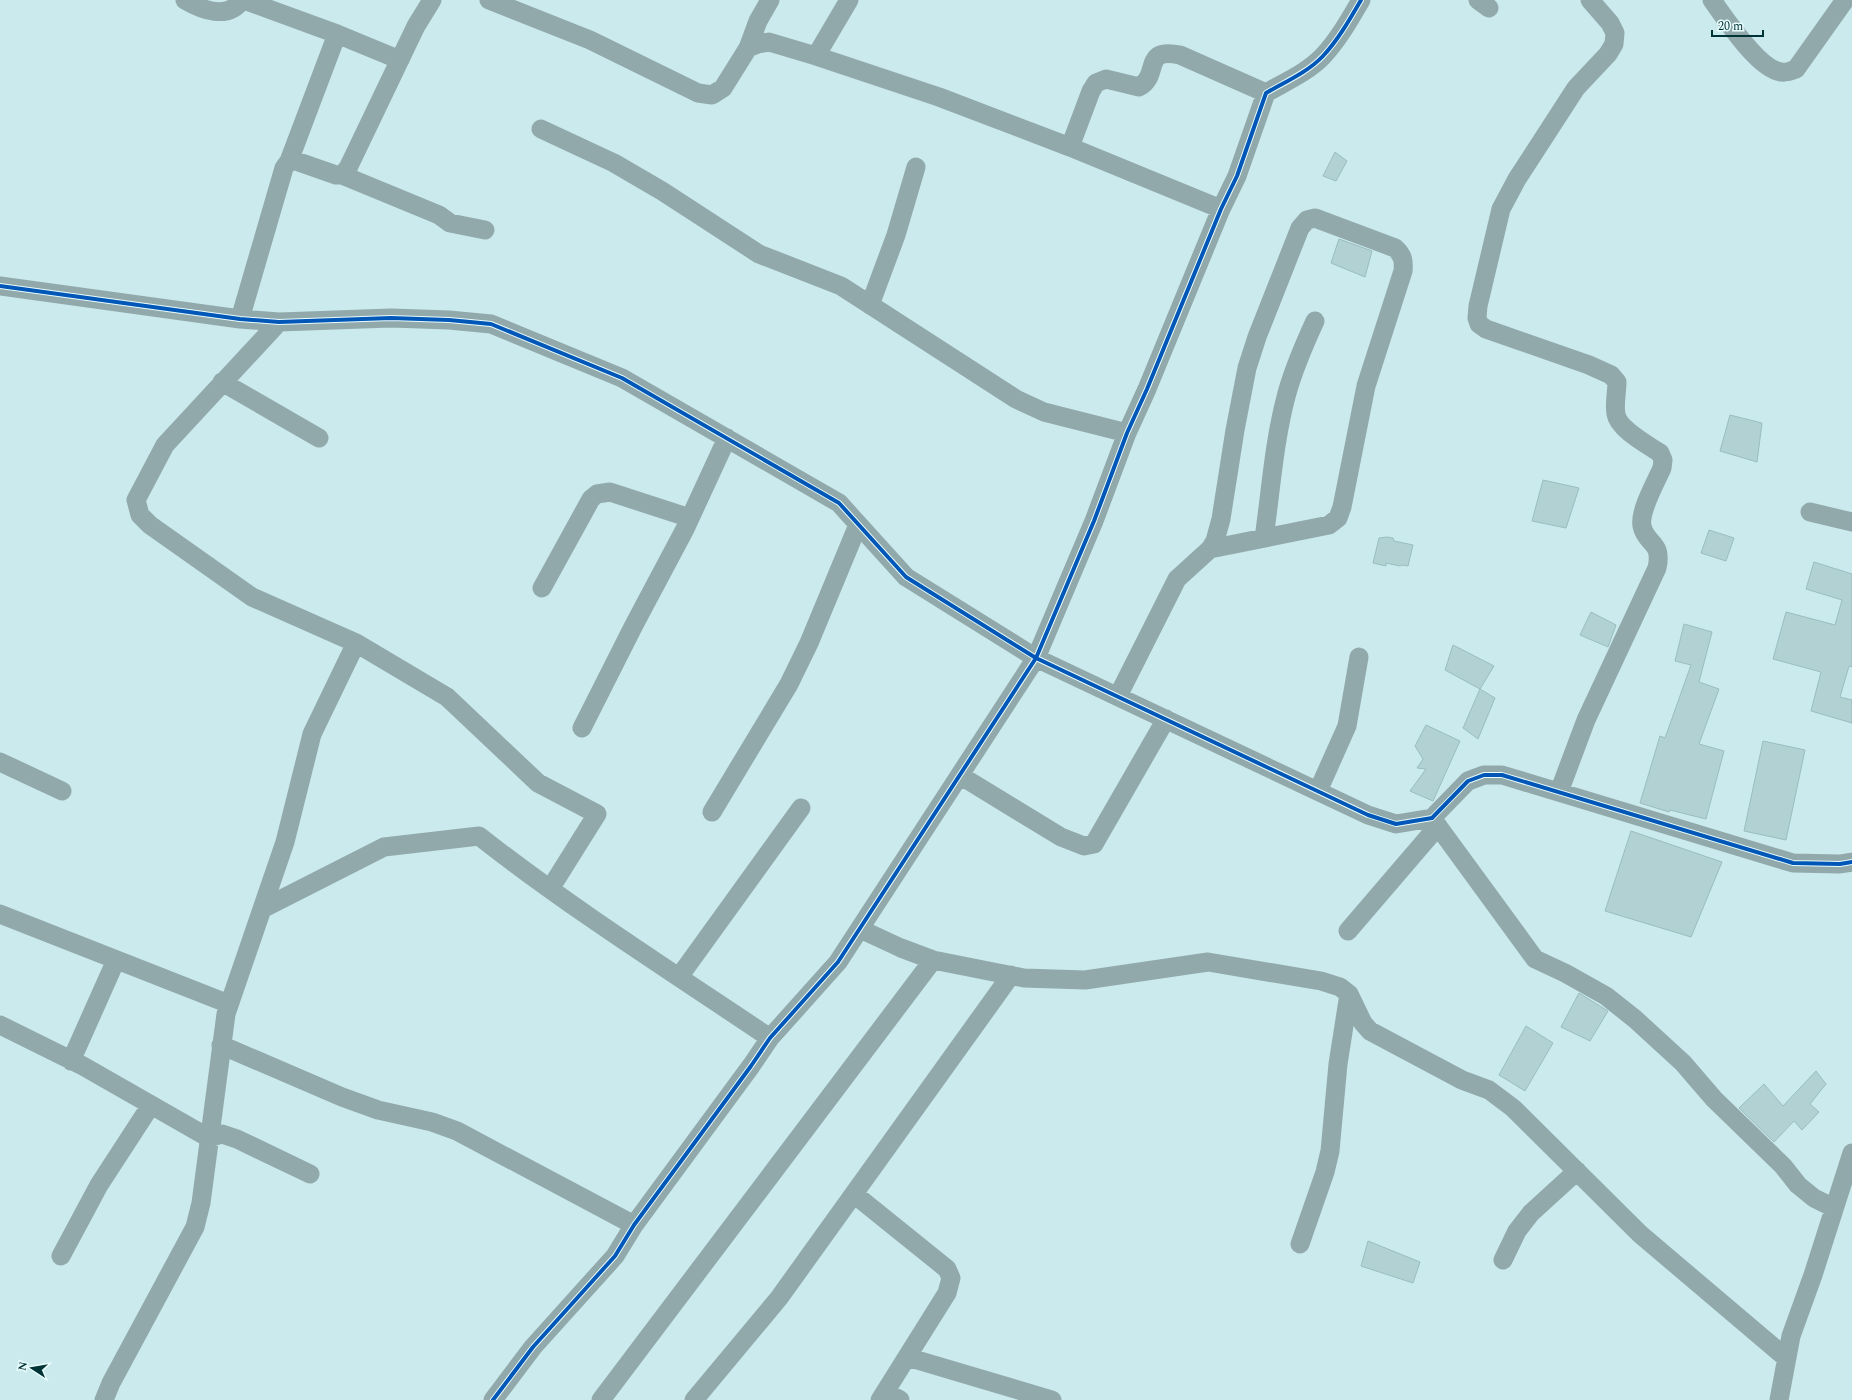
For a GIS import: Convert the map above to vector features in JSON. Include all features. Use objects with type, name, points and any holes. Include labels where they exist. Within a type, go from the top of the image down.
[{"type":"street","points":[[185,0],[206,10],[222,12],[239,4],[243,0],[337,34],[400,60]]},
{"type":"street","points":[[342,175],[348,168],[416,26],[432,0]]},
{"type":"street","points":[[489,0],[590,40],[698,93],[712,95],[723,88],[748,48],[758,21],[770,0]]},
{"type":"street","points":[[816,56],[849,0]]},
{"type":"street","points":[[493,1400],[533,1347],[615,1256],[634,1225],[770,1038],[838,962],[961,776],[1036,658],[1094,522],[1127,433],[1148,389],[1221,209],[1237,176],[1266,93],[1304,71],[1323,56],[1346,25],[1361,0]]},
{"type":"street","points":[[1559,792],[1589,713],[1657,568],[1659,558],[1657,548],[1644,533],[1642,518],[1662,468],[1663,460],[1660,453],[1624,428],[1617,420],[1615,413],[1617,382],[1611,375],[1589,365],[1490,331],[1479,324],[1476,318],[1479,299],[1501,209],[1517,179],[1576,88],[1608,54],[1614,44],[1615,33],[1610,23],[1590,0]]},
{"type":"street","points":[[1712,0],[1743,41],[1766,66],[1780,72],[1789,72],[1796,69],[1845,0]]},
{"type":"street","points":[[240,319],[284,168],[289,161],[337,34]]},
{"type":"street","points":[[748,48],[769,42],[939,97],[1070,147],[1221,209]]},
{"type":"street","points":[[1070,147],[1091,92],[1096,83],[1106,78],[1139,87],[1148,79],[1154,62],[1159,56],[1166,52],[1180,55],[1266,93]]},
{"type":"street","points":[[541,129],[614,163],[662,191],[759,254],[841,286],[1027,404],[1044,412],[1127,433]]},
{"type":"street","points":[[289,161],[299,161],[329,174],[342,175],[439,215],[450,223],[485,230]]},
{"type":"street","points":[[870,305],[896,235],[916,167]]},
{"type":"street","points":[[1118,696],[1177,579],[1210,549],[1215,541],[1221,518],[1235,430],[1247,368],[1257,337],[1300,228],[1307,220],[1315,218],[1395,248],[1400,253],[1404,263],[1403,271],[1366,386],[1342,507],[1338,518],[1328,525],[1210,549]]},
{"type":"street","points":[[0,286],[240,319],[279,322],[391,318],[449,320],[492,324],[622,378],[839,503],[906,577],[1036,658],[1318,790],[1368,815],[1396,824],[1435,822]]},
{"type":"street","points":[[1264,538],[1279,428],[1285,400],[1295,366],[1314,321]]},
{"type":"street","points":[[279,322],[164,445],[136,500],[140,515],[150,525],[178,546],[252,597],[356,643],[447,697],[538,783],[597,814],[550,889]]},
{"type":"street","points":[[222,382],[319,438]]},
{"type":"street","points":[[582,728],[690,518],[727,438]]},
{"type":"street","points":[[542,588],[591,499],[597,494],[610,492],[690,518]]},
{"type":"street","points":[[1810,512],[1852,522]]},
{"type":"street","points":[[712,812],[789,684],[809,643],[858,524]]},
{"type":"street","points":[[104,1400],[111,1382],[195,1227],[201,1203],[221,1045],[229,1004],[285,842],[312,734],[356,643]]},
{"type":"street","points":[[1318,790],[1347,726],[1359,657]]},
{"type":"street","points":[[961,776],[1061,837],[1084,846],[1094,844],[1166,719]]},
{"type":"street","points":[[0,762],[62,791]]},
{"type":"street","points":[[1348,931],[1468,781],[1484,775],[1502,775],[1793,863],[1840,864],[1852,862]]},
{"type":"street","points":[[679,977],[802,808]]},
{"type":"street","points":[[1435,822],[1535,959],[1565,973],[1606,996],[1635,1019],[1683,1063],[1714,1099],[1782,1166],[1798,1185],[1814,1198],[1834,1208]]},
{"type":"street","points":[[262,909],[384,847],[480,836],[550,889],[770,1038]]},
{"type":"street","points":[[0,914],[229,1004]]},
{"type":"street","points":[[860,929],[901,948],[933,960],[1024,978],[1085,980],[1208,962],[1321,981],[1340,987],[1349,994],[1363,1023],[1370,1031],[1462,1080],[1489,1090],[1513,1108],[1640,1234],[1785,1357]]},
{"type":"street","points":[[71,1061],[116,960]]},
{"type":"street","points":[[601,1400],[933,960]]},
{"type":"street","points":[[694,1400],[779,1298],[1011,975]]},
{"type":"street","points":[[1300,1244],[1325,1172],[1330,1151],[1338,1064],[1349,994]]},
{"type":"street","points":[[0,1025],[71,1061],[209,1138],[222,1134],[236,1139],[310,1174]]},
{"type":"street","points":[[221,1045],[342,1097],[378,1110],[432,1122],[457,1131],[634,1225]]},
{"type":"street","points":[[61,1256],[99,1185],[152,1106]]},
{"type":"street","points":[[1779,1400],[1785,1357],[1790,1336],[1813,1275],[1834,1208],[1850,1166]]},
{"type":"street","points":[[1503,1260],[1517,1231],[1531,1213],[1576,1171]]},
{"type":"street","points":[[854,1194],[947,1269],[952,1278],[947,1292],[907,1357],[888,1397]]},
{"type":"street","points":[[907,1357],[1052,1400]]},
{"type":"building","points":[[1335,152],[1347,161],[1336,181],[1323,176]]},
{"type":"building","points":[[1339,239],[1372,251],[1365,277],[1331,263]]},
{"type":"building","points":[[1730,415],[1762,423],[1757,462],[1720,451]]},
{"type":"building","points":[[1543,480],[1579,488],[1566,528],[1532,521]]},
{"type":"building","points":[[1709,530],[1734,538],[1726,561],[1701,553]]},
{"type":"building","points":[[1379,538],[1393,538],[1394,541],[1413,545],[1408,566],[1386,563],[1386,566],[1373,563]]},
{"type":"building","points":[[1814,562],[1852,574],[1852,667],[1849,666],[1840,697],[1852,700],[1852,723],[1811,711],[1821,672],[1773,659],[1786,612],[1835,625],[1842,600],[1806,589]]},
{"type":"building","points":[[1591,612],[1616,625],[1608,647],[1580,635]]},
{"type":"building","points":[[1684,624],[1712,632],[1699,682],[1719,689],[1699,744],[1724,751],[1706,819],[1670,810],[1669,812],[1640,803],[1660,736],[1665,738],[1691,665],[1675,661]]},
{"type":"building","points":[[1453,645],[1494,666],[1480,689],[1445,670]]},
{"type":"building","points":[[1480,689],[1495,698],[1478,739],[1463,728]]},
{"type":"building","points":[[1426,725],[1460,741],[1433,801],[1410,791],[1426,769],[1417,768],[1423,759],[1415,746]]},
{"type":"building","points":[[1763,741],[1805,750],[1786,840],[1744,831]]},
{"type":"building","points":[[1631,831],[1722,862],[1691,937],[1605,911]]},
{"type":"building","points":[[1579,993],[1608,1011],[1590,1041],[1561,1027]]},
{"type":"building","points":[[1526,1026],[1553,1043],[1525,1091],[1499,1075]]},
{"type":"building","points":[[1816,1071],[1826,1084],[1810,1104],[1819,1112],[1802,1130],[1794,1121],[1774,1142],[1739,1108],[1764,1084],[1783,1106]]},
{"type":"building","points":[[1368,1241],[1420,1262],[1413,1283],[1361,1266]]},
{"type":"cycle path","points":[[493,1400],[533,1347],[615,1256],[634,1225],[770,1038],[838,962],[1036,658],[1094,521],[1127,433],[1147,389],[1221,209],[1237,176],[1266,93],[1303,72],[1317,62],[1339,36],[1361,0]]},
{"type":"cycle path","points":[[0,286],[240,319],[279,322],[391,318],[449,320],[491,324],[622,378],[839,503],[906,577],[1036,658],[1368,815],[1396,824],[1432,818],[1468,781],[1484,775],[1502,775],[1793,863],[1840,864],[1852,862]]}]
